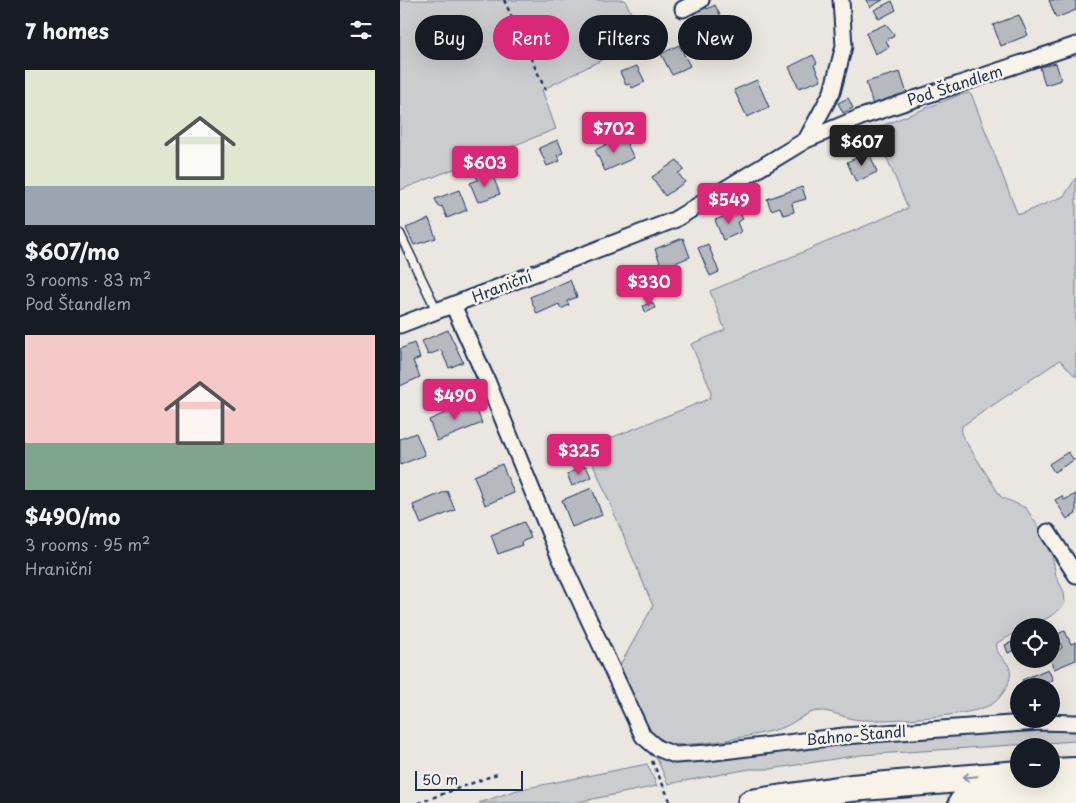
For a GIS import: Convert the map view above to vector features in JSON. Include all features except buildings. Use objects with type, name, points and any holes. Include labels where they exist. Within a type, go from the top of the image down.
[{"type":"highway","points":[[1060,771],[1076,770]]},
{"type":"highway","points":[[751,803],[851,788],[1010,775]]},
{"type":"highway","points":[[962,803],[1076,794]]},
{"type":"street","points":[[683,10],[702,0]]},
{"type":"street","points":[[806,140],[832,92],[844,46],[840,0]]},
{"type":"street","name":"Pod Štandlem","points":[[603,248],[674,220],[806,140],[861,117],[1076,46]]},
{"type":"street","name":"Hraniční","points":[[400,325],[603,248]]},
{"type":"street","name":"Bahno-Štandl","points":[[453,305],[488,383],[557,551],[643,736],[657,748],[675,755],[707,753],[844,736],[1039,722],[1076,723]]},
{"type":"street","points":[[1048,532],[1076,575]]},
{"type":"lane","points":[[400,234],[437,311]]},
{"type":"path","points":[[504,0],[546,91]]},
{"type":"path","points":[[653,764],[671,803]]},
{"type":"path","points":[[418,803],[497,774]]},
{"type":"shaded area","points":[[400,0],[625,0],[632,15],[579,15],[579,60],[601,60],[542,90],[556,129],[400,190]]},
{"type":"shaded area","points":[[969,93],[972,96],[1017,213],[1021,214],[1064,196],[1076,178],[1076,377],[1060,360],[962,426],[961,434],[1001,497],[1026,508],[1040,530],[1052,555],[1056,576],[1064,592],[1065,603],[1062,608],[1047,618],[1010,618],[1010,636],[997,643],[997,646],[998,651],[1009,667],[1010,678],[1006,689],[999,698],[986,707],[952,715],[874,720],[856,720],[829,712],[818,711],[805,715],[784,727],[759,734],[706,743],[665,743],[650,731],[643,721],[619,667],[653,606],[589,450],[593,445],[709,399],[711,395],[710,388],[691,344],[725,330],[710,291],[908,208],[878,137],[879,127],[959,95]]},
{"type":"shaded area","points":[[1076,727],[1076,741],[1060,742],[1060,738],[1010,738],[1010,745],[860,755],[771,769],[750,769],[668,784],[654,752],[869,738]]},
{"type":"shaded area","points":[[647,764],[657,786],[573,803],[479,803],[517,790]]}]
